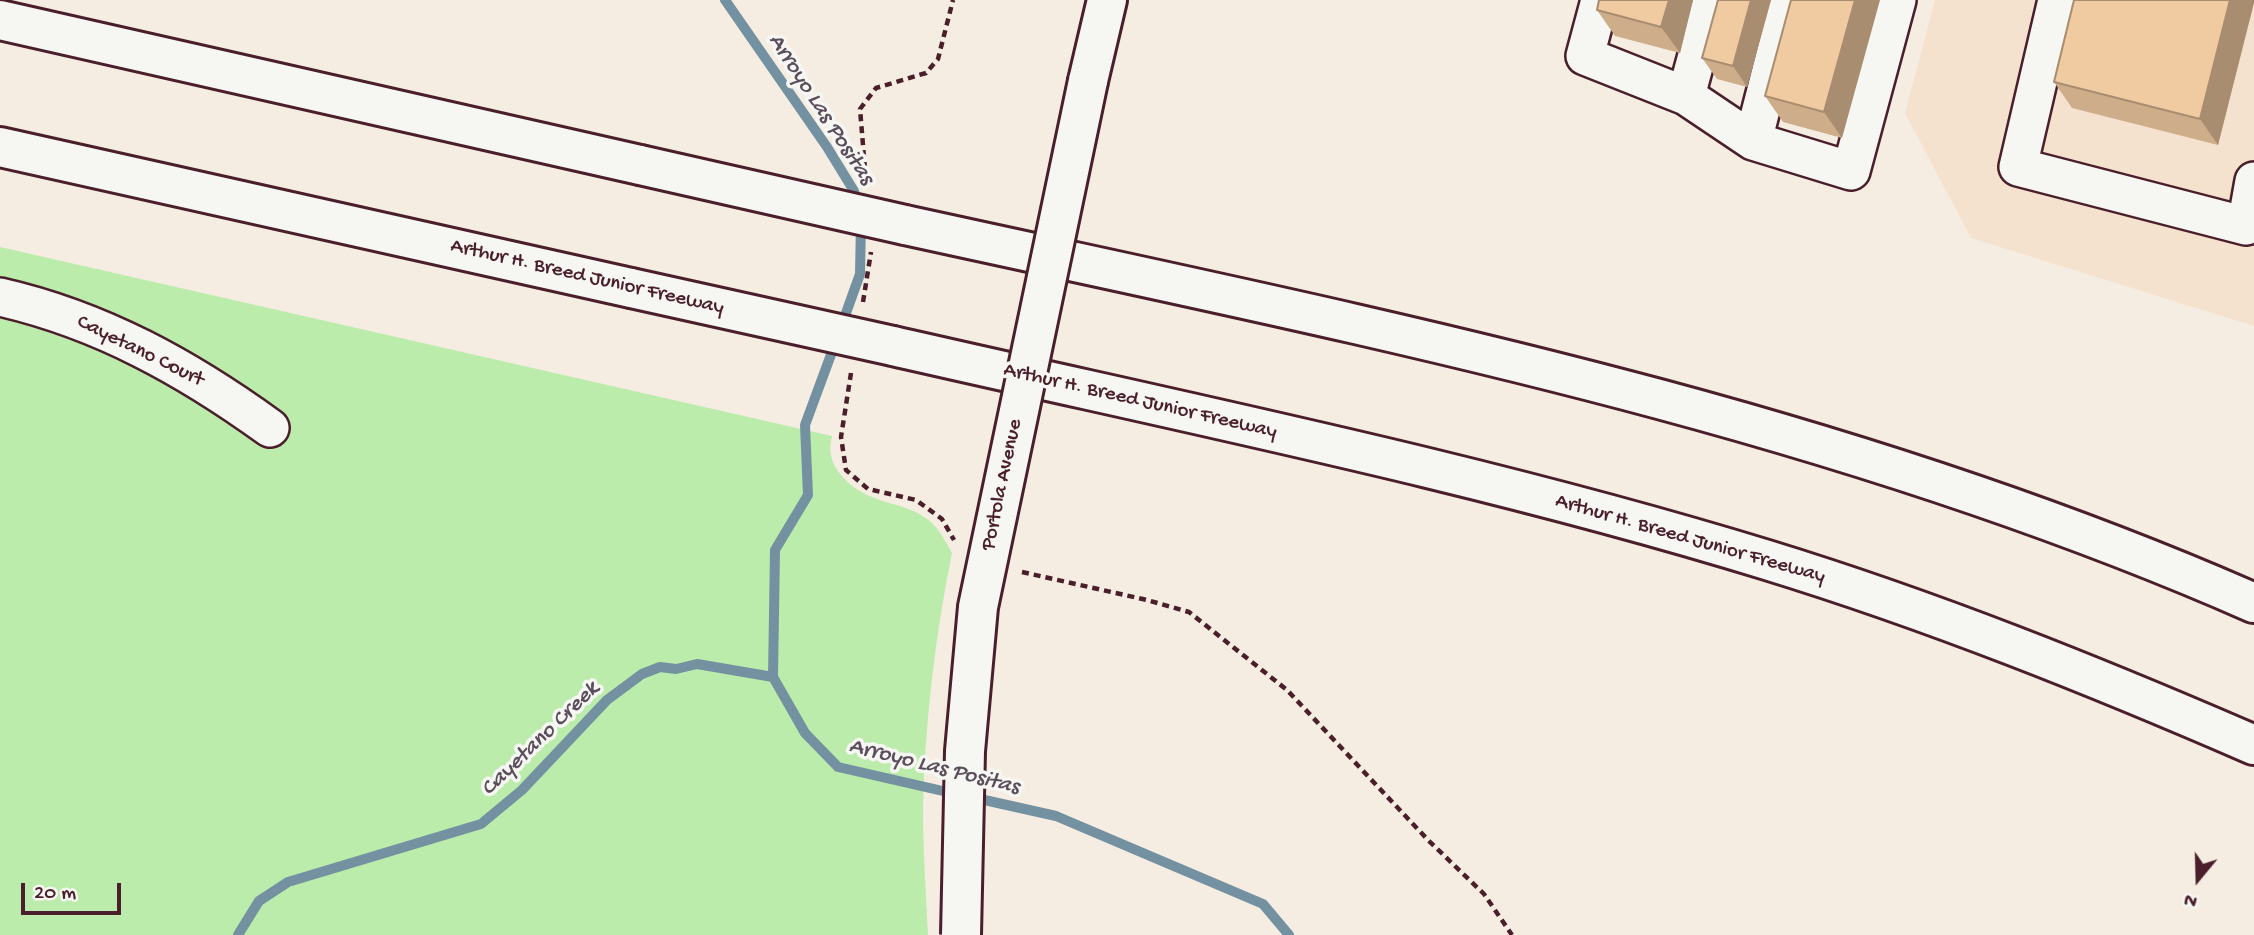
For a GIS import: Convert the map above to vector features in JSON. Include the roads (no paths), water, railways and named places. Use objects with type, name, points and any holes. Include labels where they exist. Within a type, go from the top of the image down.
[{"type":"main road","name":"Portola Avenue","points":[[961,935],[965,751],[978,607],[1107,0]]},
{"type":"main road","points":[[0,20],[1476,353],[1640,393],[1786,434],[1943,483],[2082,532],[2254,603]]},
{"type":"main road","name":"Arthur H. Breed Junior Freeway","points":[[0,147],[1459,475],[1612,515],[1768,560],[2044,656],[2254,745]]},
{"type":"street","points":[[1600,0],[1585,56],[1686,96],[1753,141],[1851,171],[1897,0]]},
{"type":"street","points":[[1686,96],[1712,0]]},
{"type":"street","points":[[1753,141],[1789,0]]},
{"type":"street","points":[[2057,0],[2018,167],[2246,226],[2254,181]]},
{"type":"street","name":"Cayetano Court","points":[[0,297],[92,324],[216,389],[270,428]]},
{"type":"waterway","name":"Arroyo Las Positas","points":[[725,0],[827,147],[854,191],[857,205]]},
{"type":"waterway","name":"Arroyo Las Positas","points":[[841,327],[860,274],[861,223]]},
{"type":"waterway","name":"Arroyo Las Positas","points":[[836,341],[805,425],[808,495],[775,550],[773,677],[805,733],[838,767],[956,794]]},
{"type":"waterway","name":"Cayetano Creek","points":[[238,935],[259,901],[288,882],[481,824],[522,790],[607,700],[642,674],[660,667],[676,669],[697,664],[773,677]]},
{"type":"waterway","name":"Arroyo Las Positas","points":[[971,797],[1056,816],[1263,904],[1289,935]]}]
